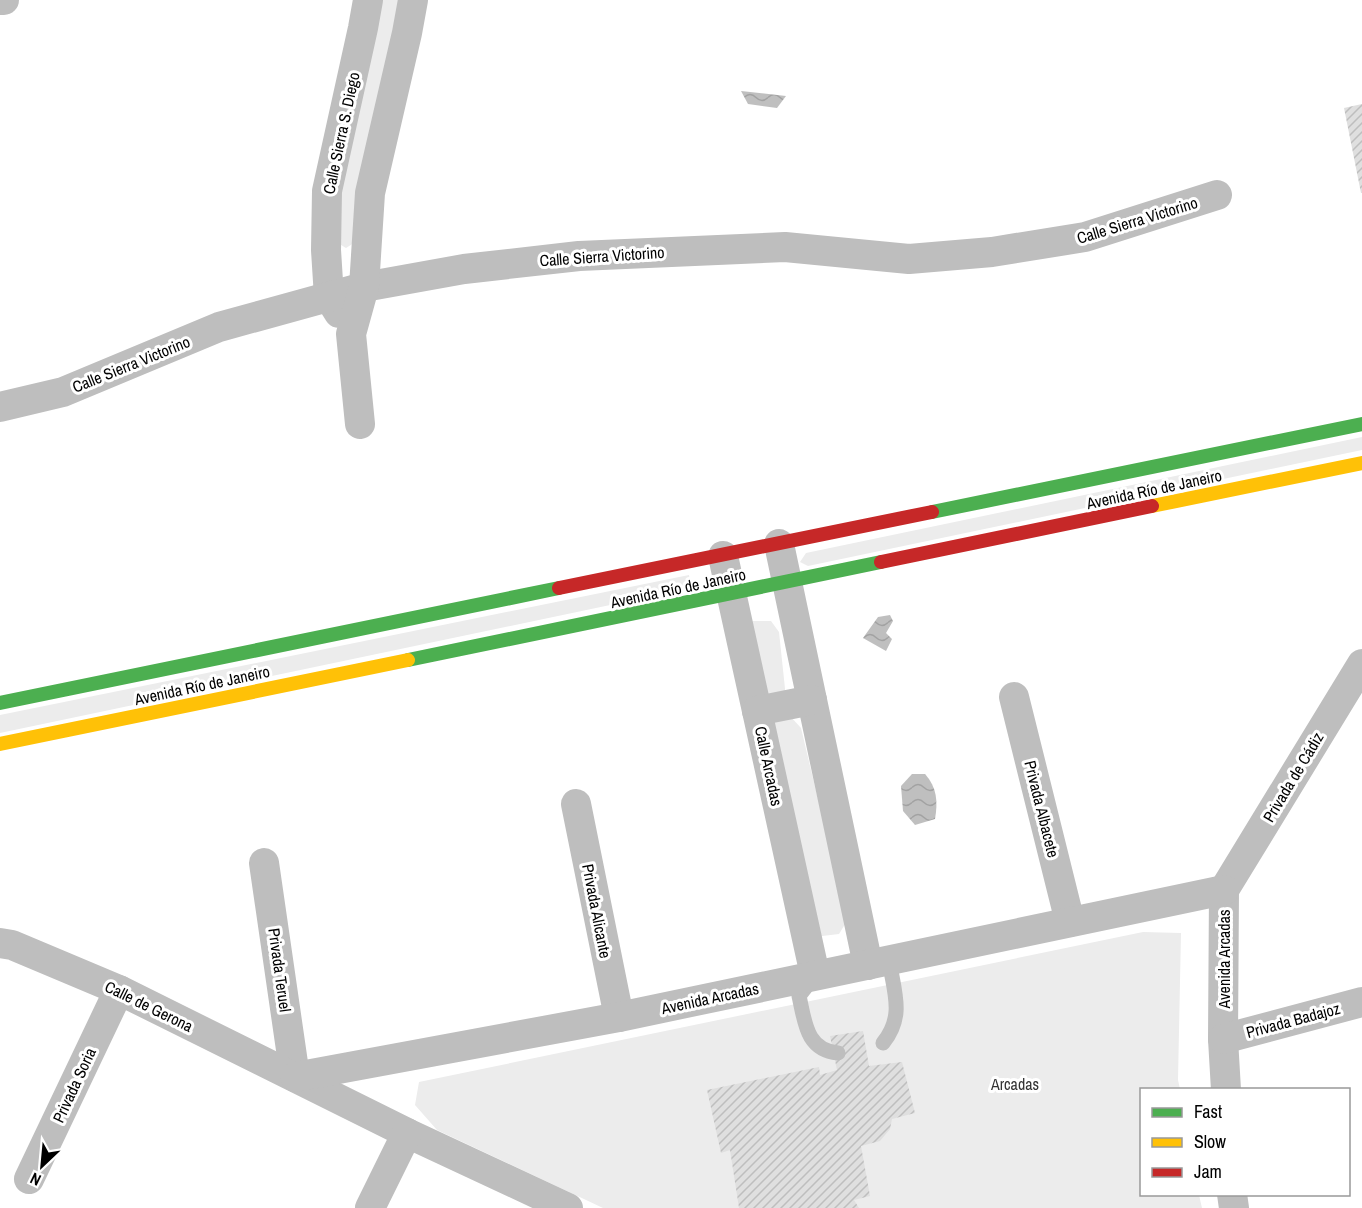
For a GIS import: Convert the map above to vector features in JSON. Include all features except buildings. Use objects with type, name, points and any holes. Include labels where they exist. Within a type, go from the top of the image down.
[{"type":"street","name":"Calle Sierra S. Diego","points":[[351,334],[329,297],[326,250],[327,191],[368,0]]},
{"type":"street","name":"Calle Sierra S. Diego","points":[[360,424],[351,334],[364,287],[370,193],[413,0]]},
{"type":"street","name":"Calle Sierra Victorino","points":[[0,407],[63,392],[219,327],[364,287],[464,269],[589,255],[785,247],[909,259],[992,252],[1085,237],[1217,195]]},
{"type":"street","name":"Avenida Río de Janeiro","points":[[0,703],[1362,424]]},
{"type":"street","name":"Avenida Río de Janeiro","points":[[0,744],[1362,463]]},
{"type":"street","points":[[779,544],[812,700],[878,962]]},
{"type":"street","name":"Calle Arcadas","points":[[723,556],[815,975]]},
{"type":"street","name":"Privada de Cádiz","points":[[1224,890],[1362,664]]},
{"type":"street","name":"Privada Albacete","points":[[1014,697],[1070,922]]},
{"type":"street","points":[[757,711],[812,700]]},
{"type":"street","name":"Privada Alicante","points":[[576,804],[619,1017]]},
{"type":"street","name":"Privada Teruel","points":[[264,863],[295,1077]]},
{"type":"street","name":"Avenida Arcadas","points":[[295,1077],[619,1017],[1224,890],[1223,1039],[1226,1088]]},
{"type":"street","name":"Calle de Gerona","points":[[0,943],[12,945],[119,990],[295,1077]]},
{"type":"street","name":"Privada Soria","points":[[29,1179],[119,990]]},
{"type":"street","name":"Privada Badajoz","points":[[1223,1039],[1362,1002]]},
{"type":"street","points":[[295,1077],[407,1133],[568,1208]]},
{"type":"street","points":[[370,1208],[407,1133]]},
{"type":"lane","points":[[878,962],[898,1011],[891,1033],[883,1043]]},
{"type":"lane","points":[[815,975],[799,996],[808,1035],[827,1052],[838,1053]]},
{"type":"green space","points":[[377,0],[400,0],[357,241],[346,248],[330,238]]},
{"type":"green space","points":[[1362,437],[1362,450],[808,566],[800,562],[806,553]]},
{"type":"green space","points":[[689,575],[691,588],[0,733],[0,715]]},
{"type":"green space","points":[[752,621],[771,621],[779,632],[786,698],[763,702]]},
{"type":"green space","points":[[789,715],[801,728],[847,921],[839,934],[814,937],[770,719]]},
{"type":"green space","name":"Arcadas","points":[[1143,932],[1181,933],[1178,1080],[1180,1088],[1140,1088],[1140,1196],[1199,1196],[1202,1208],[603,1208],[437,1130],[415,1105],[419,1082]]},
{"type":"water","points":[[741,91],[786,96],[777,108],[748,104]]},
{"type":"water","points":[[890,615],[893,621],[886,633],[892,639],[886,651],[863,638],[878,617]]},
{"type":"water","points":[[912,774],[925,774],[932,784],[936,801],[935,819],[915,825],[903,811],[901,786]]},
{"type":"traffic: fast","points":[[932,512],[1362,424]]},
{"type":"traffic: fast","points":[[408,660],[881,562]]},
{"type":"traffic: fast","points":[[0,703],[559,588]]},
{"type":"traffic: slow","points":[[1152,506],[1362,463]]},
{"type":"traffic: slow","points":[[0,744],[408,660]]},
{"type":"traffic: jam","points":[[881,562],[1152,506]]},
{"type":"traffic: jam","points":[[559,588],[932,512]]}]
